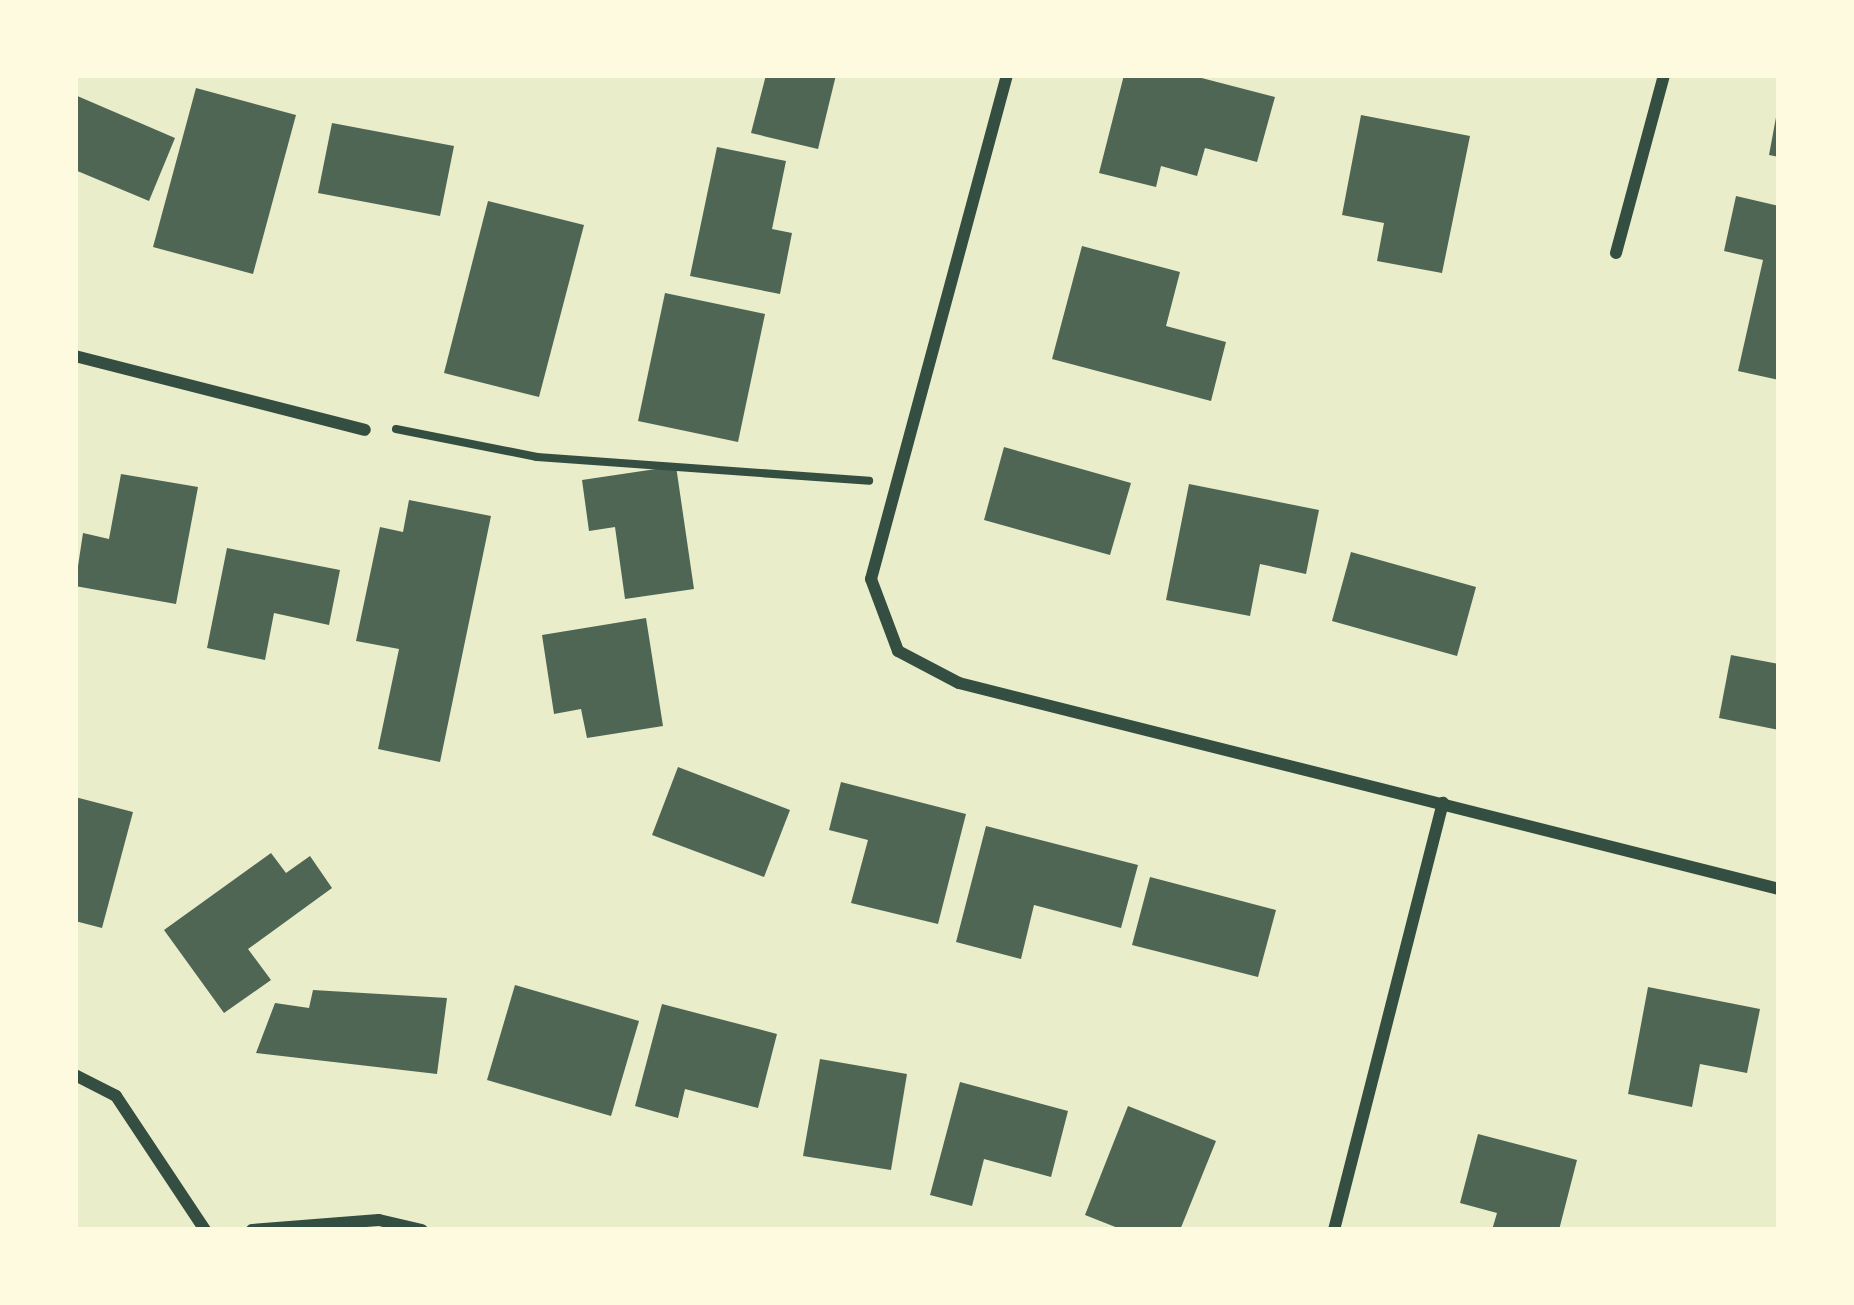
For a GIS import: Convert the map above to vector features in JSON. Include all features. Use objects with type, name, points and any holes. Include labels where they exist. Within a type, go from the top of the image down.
[{"type":"street","points":[[1006,75],[872,578],[898,651],[959,683],[1779,890]]},
{"type":"street","points":[[1616,253],[1664,75]]},
{"type":"street","points":[[75,356],[365,430]]},
{"type":"street","points":[[1334,1230],[1443,803]]},
{"type":"street","points":[[75,1075],[116,1096],[205,1230]]},
{"type":"street","points":[[252,1230],[379,1220],[422,1230]]},
{"type":"path","points":[[365,430],[896,489]]},
{"type":"building","points":[[766,75],[836,75],[818,149],[751,133]]},
{"type":"building","points":[[1124,75],[1190,75],[1275,97],[1257,162],[1205,148],[1197,176],[1161,166],[1156,187],[1099,173]]},
{"type":"building","points":[[196,88],[296,115],[253,274],[153,247]]},
{"type":"building","points":[[75,95],[175,138],[149,201],[75,170]]},
{"type":"building","points":[[1779,112],[1779,157],[1769,155]]},
{"type":"building","points":[[1361,115],[1470,136],[1442,273],[1377,261],[1384,223],[1342,215]]},
{"type":"building","points":[[332,123],[454,146],[440,216],[318,193]]},
{"type":"building","points":[[717,147],[786,161],[772,229],[792,233],[780,294],[690,276]]},
{"type":"building","points":[[1736,196],[1779,206],[1779,380],[1738,371],[1763,260],[1724,251]]},
{"type":"building","points":[[488,201],[584,225],[539,397],[444,373]]},
{"type":"building","points":[[1082,246],[1180,272],[1166,326],[1226,342],[1211,401],[1052,359]]},
{"type":"building","points":[[665,293],[765,314],[738,442],[638,421]]},
{"type":"building","points":[[1004,447],[1131,483],[1110,555],[984,520]]},
{"type":"building","points":[[676,466],[694,589],[625,599],[615,527],[589,531],[582,480]]},
{"type":"building","points":[[121,474],[198,487],[176,604],[75,586],[83,533],[109,539]]},
{"type":"building","points":[[1189,484],[1319,510],[1306,574],[1260,564],[1250,616],[1166,600]]},
{"type":"building","points":[[409,500],[491,516],[440,762],[378,749],[399,649],[356,641],[380,527],[403,532]]},
{"type":"building","points":[[227,548],[340,570],[329,625],[274,613],[265,660],[207,648]]},
{"type":"building","points":[[1351,552],[1476,587],[1457,656],[1332,621]]},
{"type":"building","points":[[646,618],[663,726],[587,738],[581,709],[554,714],[542,635]]},
{"type":"building","points":[[1731,655],[1779,664],[1779,730],[1719,718]]},
{"type":"building","points":[[678,767],[790,810],[764,877],[652,835]]},
{"type":"building","points":[[841,782],[966,814],[938,924],[851,903],[868,840],[829,830]]},
{"type":"building","points":[[75,797],[133,812],[102,928],[75,921]]},
{"type":"building","points":[[986,826],[1138,865],[1121,928],[1034,905],[1021,959],[956,942]]},
{"type":"building","points":[[271,853],[286,873],[310,856],[332,888],[248,949],[271,980],[224,1013],[164,930]]},
{"type":"building","points":[[1150,877],[1276,910],[1258,977],[1132,945]]},
{"type":"building","points":[[515,985],[639,1021],[611,1116],[487,1080]]},
{"type":"building","points":[[1648,987],[1760,1009],[1747,1073],[1700,1064],[1692,1107],[1628,1094]]},
{"type":"building","points":[[313,990],[447,998],[437,1074],[256,1053],[275,1003],[309,1008]]},
{"type":"building","points":[[662,1004],[777,1034],[758,1108],[685,1089],[678,1118],[635,1106]]},
{"type":"building","points":[[820,1059],[907,1074],[891,1170],[803,1156]]},
{"type":"building","points":[[960,1082],[1068,1111],[1051,1177],[984,1159],[972,1206],[930,1195]]},
{"type":"building","points":[[1128,1106],[1216,1141],[1180,1230],[1123,1230],[1085,1215]]},
{"type":"building","points":[[1478,1134],[1577,1160],[1559,1230],[1492,1230],[1497,1213],[1460,1203]]}]
